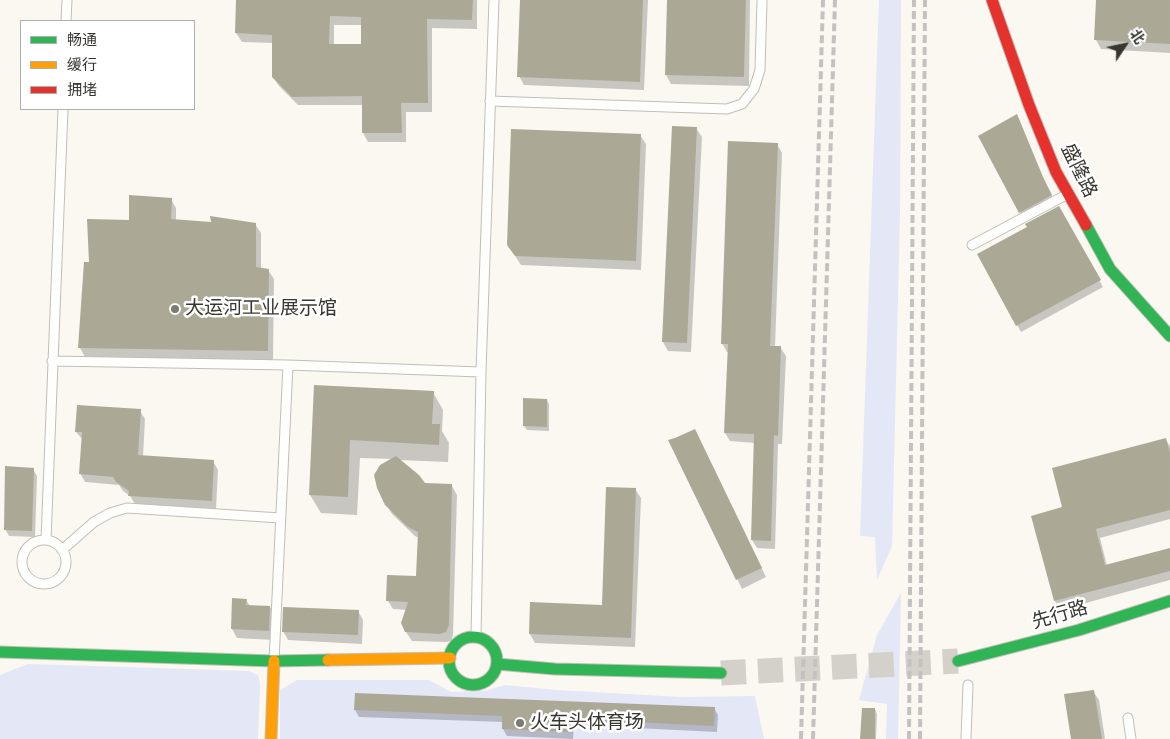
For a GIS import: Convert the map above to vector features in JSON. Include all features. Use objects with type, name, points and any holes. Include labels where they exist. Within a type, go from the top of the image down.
[{"type":"street","name":"盛隆路","points":[[992,0],[1029,105],[1056,172],[1110,269],[1170,336]]},
{"type":"street","name":"先行路","points":[[958,661],[1079,630],[1170,601]]},
{"type":"street","points":[[469,637],[476,637],[490,643],[497,656],[497,664],[495,672],[490,678],[475,685],[459,680],[450,666],[450,658],[456,644],[469,637]]},
{"type":"street","points":[[0,652],[274,661],[450,658]]},
{"type":"street","points":[[271,739],[274,661]]},
{"type":"street","points":[[497,664],[555,669],[721,673]]},
{"type":"lane","points":[[66,20],[67,0]]},
{"type":"lane","points":[[476,637],[481,372],[494,0]]},
{"type":"lane","points":[[490,101],[726,109],[742,104],[754,89],[760,70],[762,0]]},
{"type":"lane","points":[[46,540],[63,110]]},
{"type":"lane","points":[[972,246],[1068,194]]},
{"type":"lane","points":[[52,361],[288,365],[481,372]]},
{"type":"lane","points":[[274,661],[288,365]]},
{"type":"lane","points":[[62,550],[94,522],[110,513],[127,508],[280,518]]},
{"type":"lane","points":[[46,540],[62,550],[66,559],[59,579],[46,584],[38,584],[32,581],[23,570],[21,562],[23,555],[31,544],[46,540]]},
{"type":"lane","points":[[966,739],[968,685]]},
{"type":"lane","points":[[1128,718],[1131,739]]},
{"type":"shaded area","points":[[879,0],[901,0],[900,214],[892,546],[877,580],[875,537],[860,536]]},
{"type":"shaded area","points":[[901,593],[898,739],[886,739],[887,704],[859,700],[877,635]]},
{"type":"shaded area","points":[[28,664],[249,671],[258,675],[260,684],[258,739],[0,739],[0,675]]},
{"type":"shaded area","name":"火车头体育场","points":[[297,680],[429,680],[451,692],[485,691],[505,685],[680,697],[755,696],[764,739],[280,739],[280,690]]},
{"type":"building","points":[[236,0],[473,0],[472,20],[427,19],[428,103],[401,103],[402,133],[362,133],[362,96],[292,97],[272,77],[272,35],[235,33]],"holes":[[[330,16],[361,17],[361,44],[329,44]]]},
{"type":"building","points":[[520,0],[643,0],[640,82],[517,77]]},
{"type":"building","points":[[667,0],[746,0],[744,77],[665,75]]},
{"type":"building","points":[[1096,0],[1170,0],[1170,44],[1094,40]]},
{"type":"building","points":[[1017,114],[1052,195],[1019,213],[978,136]]},
{"type":"building","points":[[672,126],[697,127],[687,343],[662,342]]},
{"type":"building","points":[[511,129],[641,134],[636,261],[515,256],[507,245]]},
{"type":"building","points":[[728,141],[778,143],[770,346],[781,346],[778,436],[774,435],[771,541],[751,540],[754,434],[724,433],[728,344],[721,344]]},
{"type":"building","name":"大运河工业展示馆","points":[[129,195],[172,198],[171,219],[211,222],[210,216],[256,223],[256,267],[269,269],[268,351],[78,348],[84,262],[89,262],[87,219],[129,220]]},
{"type":"building","points":[[1059,206],[1101,280],[1016,326],[977,254],[1027,227],[1025,224]]},
{"type":"building","points":[[314,385],[434,391],[432,424],[440,424],[439,445],[350,440],[348,497],[309,495]]},
{"type":"building","points":[[523,398],[547,399],[547,427],[523,426]]},
{"type":"building","points":[[77,405],[141,409],[138,455],[214,460],[212,501],[128,496],[129,491],[116,482],[113,477],[79,474],[82,432],[75,432]]},
{"type":"building","points":[[695,429],[762,568],[736,580],[668,440]]},
{"type":"building","points":[[1166,438],[1170,453],[1170,510],[1096,529],[1105,565],[1170,548],[1170,571],[1054,601],[1031,516],[1062,507],[1052,468]]},
{"type":"building","points":[[396,456],[419,475],[425,483],[452,484],[449,625],[446,632],[440,634],[405,632],[401,623],[408,602],[386,601],[387,575],[416,576],[418,532],[408,527],[385,505],[377,488],[374,475],[380,465]]},
{"type":"building","points":[[5,466],[34,468],[32,531],[4,530]]},
{"type":"building","points":[[606,487],[636,488],[631,638],[529,634],[530,602],[602,605]]},
{"type":"building","points":[[232,598],[247,599],[246,605],[270,606],[269,631],[231,629]]},
{"type":"building","points":[[283,607],[359,610],[358,635],[282,632]]},
{"type":"building","points":[[1094,690],[1102,739],[1071,739],[1064,694]]},
{"type":"building","points":[[355,693],[715,707],[714,726],[571,719],[570,732],[502,729],[502,716],[354,710]]},
{"type":"building","points":[[862,708],[875,708],[875,739],[860,739]]},
{"type":"tunnel","points":[[721,673],[958,661]]},
{"type":"railway","points":[[801,739],[823,0]]},
{"type":"railway","points":[[813,739],[835,0]]},
{"type":"railway","points":[[909,739],[914,0]]},
{"type":"railway","points":[[920,739],[925,0]]},
{"type":"traffic: fast","points":[[1086,225],[1110,269],[1170,336]]},
{"type":"traffic: fast","points":[[958,661],[1079,630],[1170,601]]},
{"type":"traffic: fast","points":[[473,637],[482,639],[490,644],[495,652],[497,661],[495,670],[490,678],[482,683],[473,685],[464,683],[456,678],[451,670],[449,661],[451,652],[456,644],[464,639],[473,637]]},
{"type":"traffic: fast","points":[[0,652],[274,661],[328,660]]},
{"type":"traffic: fast","points":[[497,664],[555,669],[721,673]]},
{"type":"traffic: slow","points":[[328,660],[450,658]]},
{"type":"traffic: slow","points":[[271,739],[274,661]]},
{"type":"traffic: jam","points":[[992,0],[1029,105],[1056,172],[1086,225]]},
{"type":"place","name":"大运河工业展示馆","points":[[175,309]]},
{"type":"place","name":"火车头体育场","points":[[520,723]]}]
